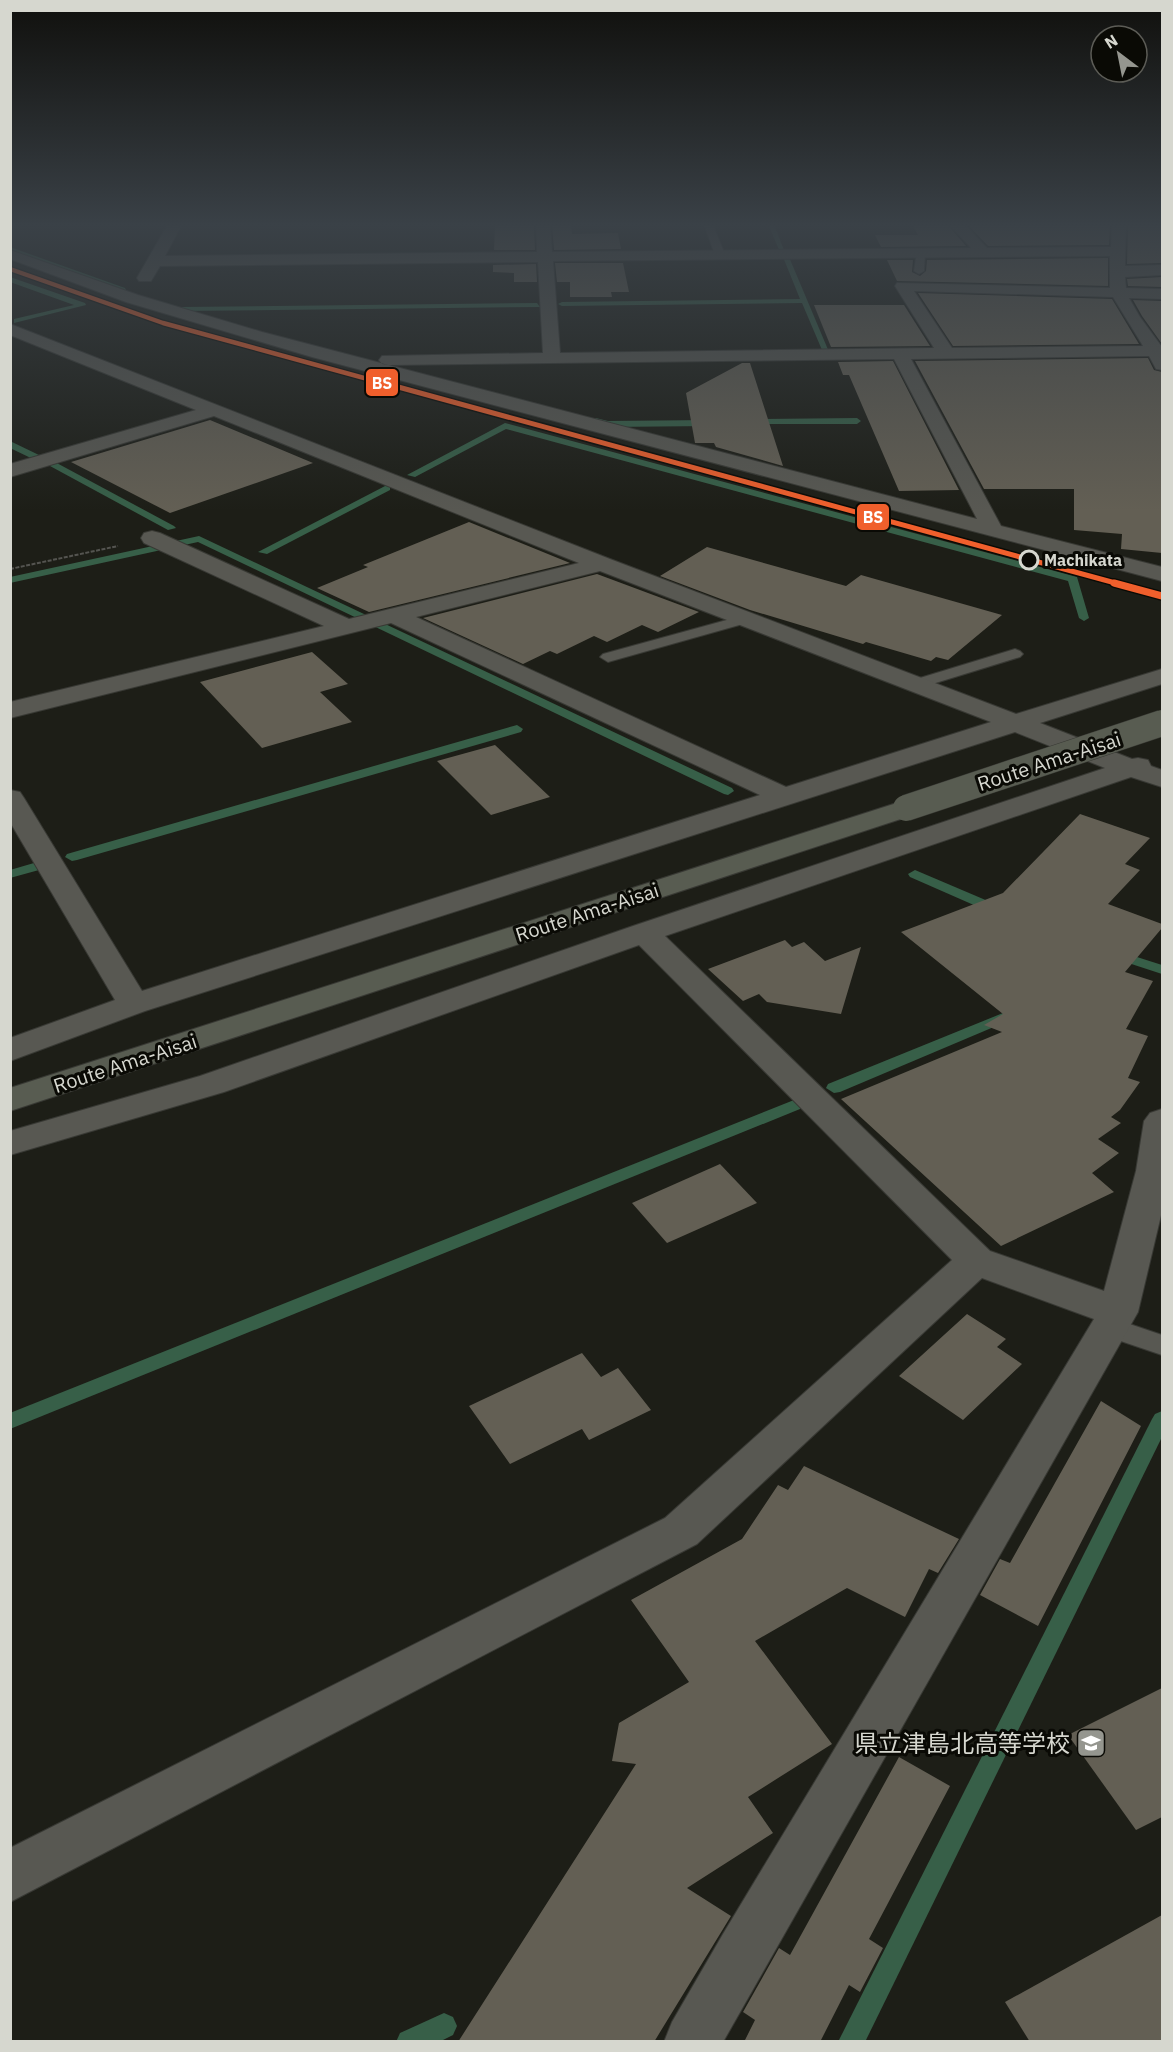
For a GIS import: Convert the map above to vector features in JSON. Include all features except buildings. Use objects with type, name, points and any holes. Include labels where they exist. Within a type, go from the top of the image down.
[{"type":"main road","name":"Route Ama-Aisai","points":[[10,1100],[1162,723]]},
{"type":"street","points":[[202,320],[345,361],[1162,574]]},
{"type":"street","points":[[549,320],[552,358]]},
{"type":"street","points":[[925,320],[946,353]]},
{"type":"street","points":[[1132,320],[1160,358]]},
{"type":"street","points":[[10,329],[602,564],[1019,724],[1082,751],[1162,778]]},
{"type":"street","points":[[345,361],[946,353],[1160,358]]},
{"type":"street","points":[[900,354],[993,530]]},
{"type":"street","points":[[10,471],[215,410]]},
{"type":"street","points":[[164,543],[350,626]]},
{"type":"street","points":[[10,710],[602,564]]},
{"type":"street","points":[[388,617],[784,796]]},
{"type":"street","points":[[10,1050],[134,1004],[784,796],[1019,724],[1162,676]]},
{"type":"street","points":[[10,1143],[212,1083],[1162,757]]},
{"type":"street","points":[[10,798],[134,1004]]},
{"type":"street","points":[[644,933],[976,1261],[1114,1320]]},
{"type":"street","points":[[692,2042],[1114,1320],[1154,1171],[1162,1121]]},
{"type":"street","points":[[10,1876],[681,1531],[976,1261]]},
{"type":"lane","points":[[608,657],[745,618]]},
{"type":"lane","points":[[916,684],[1015,654]]},
{"type":"lane","points":[[1114,1320],[1162,1345]]},
{"type":"path","points":[[10,569],[164,543]]},
{"type":"waterway","points":[[17,321],[22,320]]},
{"type":"waterway","points":[[813,320],[826,350]]},
{"type":"waterway","points":[[596,421],[608,424],[710,423]]},
{"type":"waterway","points":[[749,422],[857,421]]},
{"type":"waterway","points":[[412,475],[505,426],[1073,579],[1084,618]]},
{"type":"waterway","points":[[10,444],[38,458]]},
{"type":"waterway","points":[[53,464],[171,528]]},
{"type":"waterway","points":[[263,552],[387,488]]},
{"type":"waterway","points":[[10,580],[199,539],[728,791]]},
{"type":"waterway","points":[[72,857],[517,729]]},
{"type":"waterway","points":[[10,874],[34,867]]},
{"type":"waterway","points":[[915,874],[997,910]]},
{"type":"waterway","points":[[1115,954],[1162,970]]},
{"type":"waterway","points":[[834,1088],[1003,1018]]},
{"type":"waterway","points":[[10,1421],[794,1105]]},
{"type":"waterway","points":[[851,2042],[1162,1419]]},
{"type":"waterway","points":[[409,2042],[444,2026]]},
{"type":"transit line","name":"BS","points":[[154,320],[1162,596]]},
{"type":"place","name":"Machikata","points":[[1029,560]]},
{"type":"place","name":"県立津島北高等学校","points":[[1091,1743]]}]
